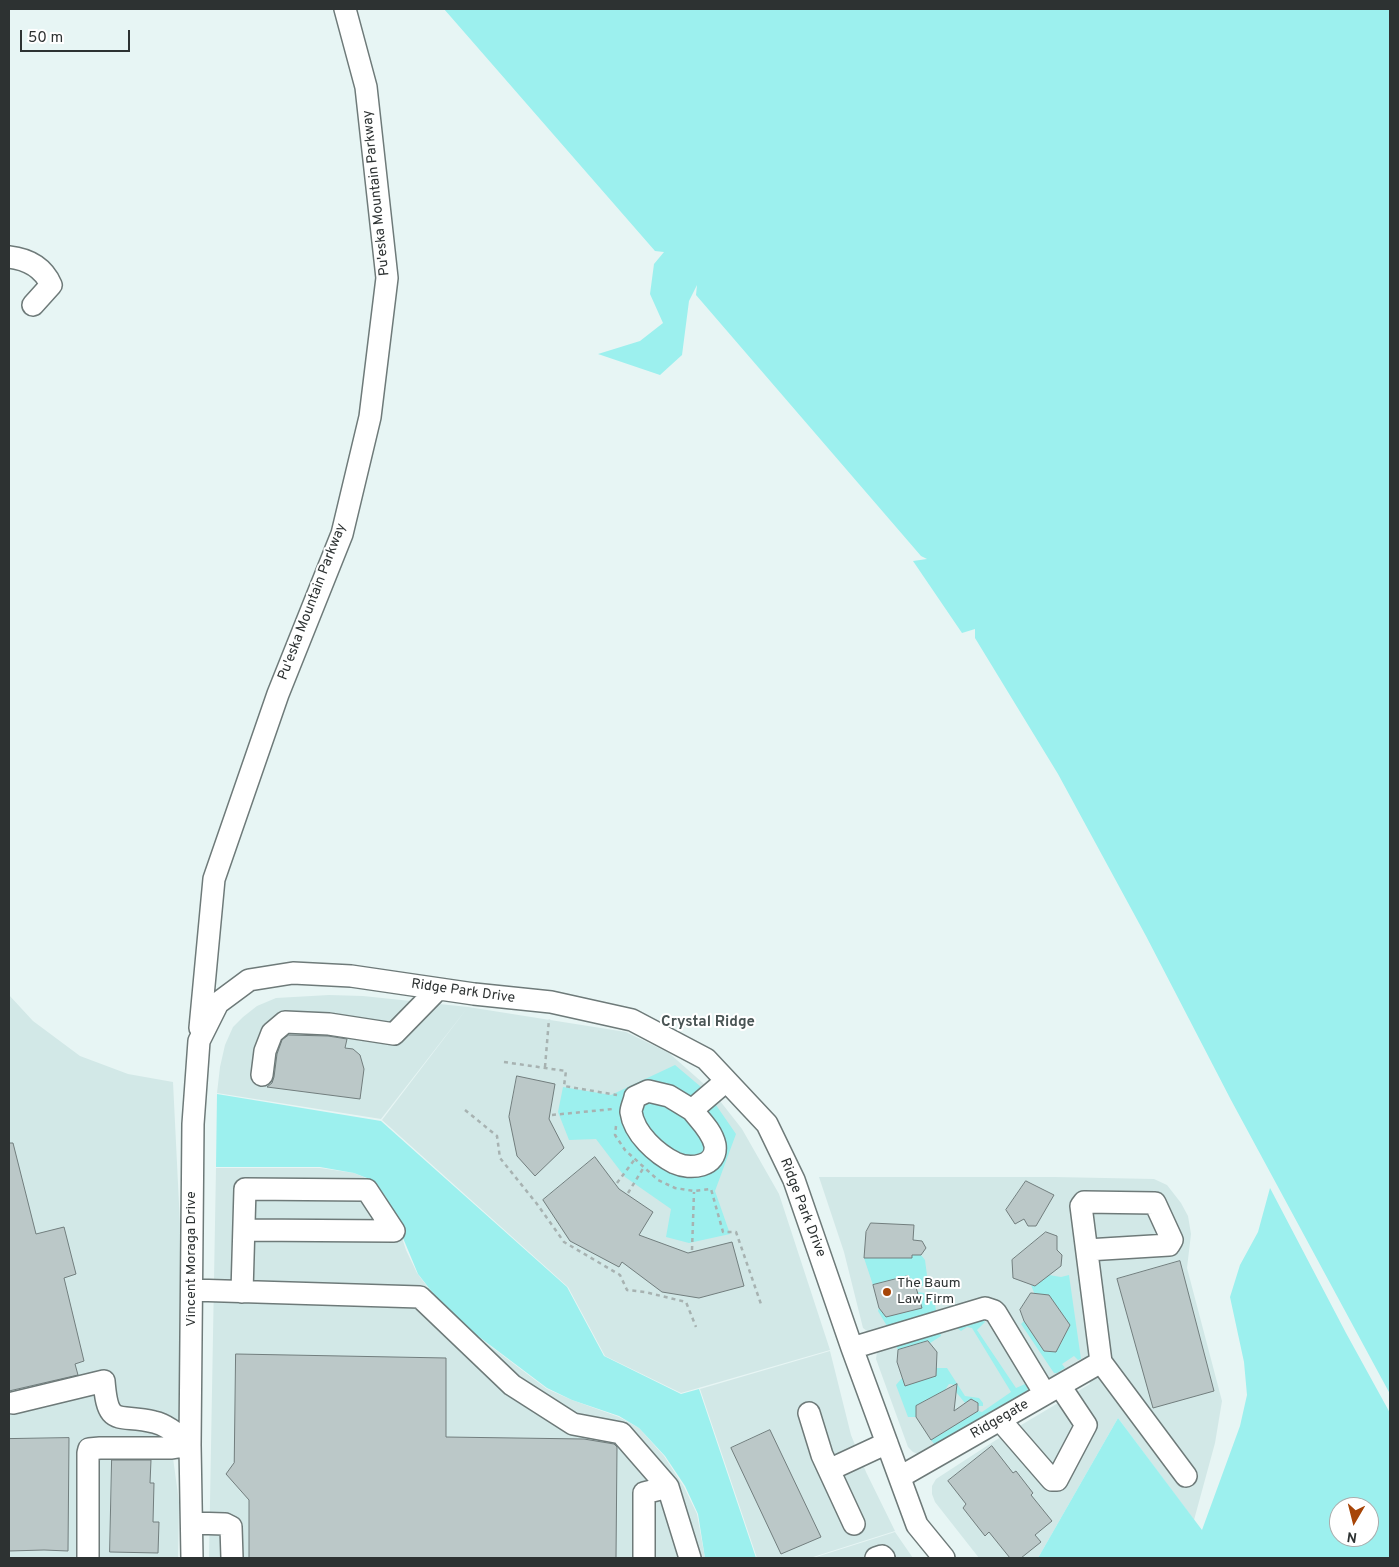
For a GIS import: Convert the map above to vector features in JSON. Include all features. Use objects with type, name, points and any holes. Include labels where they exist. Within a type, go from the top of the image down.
[{"type":"street","name":"Pu'eska Mountain Parkway","points":[[199,1041],[214,879],[278,694],[342,534],[370,417],[387,278],[366,87],[345,9]]},
{"type":"street","points":[[9,257],[26,261],[40,268],[47,276],[51,285],[33,305]]},
{"type":"street","name":"Ridge Park Drive","points":[[249,980],[293,972],[351,976],[438,989],[551,1002],[632,1020],[706,1059],[767,1124],[794,1180],[852,1348],[917,1525],[944,1558]]},
{"type":"street","name":"Vincent Moraga Drive","points":[[192,1558],[190,1445],[193,1124],[199,1041],[218,1003],[249,980]]},
{"type":"street","points":[[262,1075],[265,1051],[272,1033],[286,1022],[330,1024],[394,1034],[438,989]]},
{"type":"street","points":[[692,1110],[726,1081]]},
{"type":"street","points":[[242,1292],[245,1189],[368,1190],[394,1231],[244,1230]]},
{"type":"street","points":[[1087,1250],[1101,1362],[1186,1476]]},
{"type":"street","points":[[192,1290],[420,1297],[512,1385],[573,1424],[621,1433],[668,1487],[690,1558]]},
{"type":"street","points":[[852,1348],[985,1308],[990,1309],[996,1314],[1053,1390],[1086,1425],[1057,1480],[1052,1480],[1000,1420]]},
{"type":"street","name":"Ridgegate","points":[[900,1478],[1101,1362]]},
{"type":"street","points":[[13,1403],[104,1381],[106,1403],[111,1414],[124,1419],[156,1422],[168,1427],[190,1445]]},
{"type":"street","points":[[809,1414],[829,1470],[854,1524]]},
{"type":"street","points":[[829,1470],[887,1443]]},
{"type":"street","points":[[88,1558],[88,1453],[90,1449],[172,1448],[190,1445]]},
{"type":"street","points":[[644,1558],[644,1493],[668,1487]]},
{"type":"street","points":[[192,1523],[226,1524],[231,1527],[232,1558]]},
{"type":"street","points":[[876,1558],[882,1556],[884,1558]]},
{"type":"path","points":[[545,1067],[551,1002]]},
{"type":"path","points":[[504,1062],[566,1071],[564,1086],[618,1095],[617,1102]]},
{"type":"path","points":[[552,1115],[617,1109]]},
{"type":"path","points":[[465,1110],[497,1136],[500,1158],[537,1204],[564,1242],[620,1275],[627,1290],[645,1292],[686,1302],[696,1327]]},
{"type":"path","points":[[616,1118],[615,1135],[625,1150],[658,1180],[675,1188],[694,1192],[711,1189],[724,1232],[736,1232],[762,1307]]},
{"type":"path","points":[[617,1183],[635,1159]]},
{"type":"path","points":[[628,1193],[644,1167]]},
{"type":"path","points":[[692,1250],[694,1192]]},
{"type":"shaded area","points":[[444,9],[1390,9],[1390,1394],[1058,774],[975,638],[975,629],[962,633],[913,561],[927,559],[921,556],[696,295],[697,285],[689,301],[682,355],[660,375],[598,354],[640,341],[663,323],[650,294],[654,264],[664,252],[655,251]]},
{"type":"shaded area","points":[[9,995],[33,1021],[80,1056],[128,1074],[173,1082],[182,1265],[181,1420],[171,1443],[179,1502],[178,1558],[9,1558]]},
{"type":"shaded area","points":[[329,995],[363,996],[468,1007],[381,1119],[217,1093],[225,1045],[233,1027],[243,1017],[257,1006],[276,998]]},
{"type":"shaded area","points":[[468,1007],[626,1032],[669,1053],[713,1092],[742,1129],[779,1194],[830,1350],[681,1393],[605,1356],[568,1287],[382,1120]]},
{"type":"shaded area","points":[[675,1065],[707,1092],[736,1134],[715,1191],[730,1234],[689,1243],[666,1237],[671,1209],[625,1177],[596,1139],[569,1140],[558,1112],[563,1087],[611,1095]]},
{"type":"shaded area","points":[[217,1094],[381,1121],[567,1287],[604,1356],[681,1394],[699,1389],[756,1558],[705,1558],[698,1514],[685,1486],[665,1456],[639,1428],[619,1416],[572,1400],[547,1388],[462,1324],[436,1297],[418,1274],[386,1197],[372,1180],[354,1173],[320,1167],[216,1167]]},
{"type":"shaded area","points":[[216,1168],[320,1168],[354,1173],[371,1180],[386,1197],[417,1273],[435,1297],[461,1324],[547,1389],[619,1417],[639,1428],[664,1456],[684,1487],[697,1514],[705,1558],[209,1558]]},
{"type":"shaded area","points":[[819,1177],[1154,1179],[1167,1185],[1188,1216],[1191,1234],[1187,1268],[1222,1401],[1215,1443],[1194,1520],[1118,1418],[1038,1558],[979,1558],[935,1502],[932,1486],[936,1479],[996,1440],[1090,1384],[1081,1359],[924,1454],[913,1452],[908,1447],[876,1359],[877,1352],[867,1331],[863,1328],[844,1252]]},
{"type":"shaded area","points":[[1270,1188],[1390,1413],[1390,1558],[1038,1558],[1118,1418],[1202,1530],[1240,1426],[1247,1395],[1244,1362],[1230,1297],[1240,1265],[1258,1232]]},
{"type":"shaded area","points":[[912,1255],[921,1255],[925,1260],[928,1283],[923,1286],[913,1284],[914,1282],[907,1276],[873,1285],[864,1258],[912,1258]]},
{"type":"shaded area","points":[[1049,1275],[1061,1277],[1069,1275],[1081,1359],[1078,1360],[1074,1356],[1062,1364],[1065,1368],[1057,1373],[1054,1373],[1021,1324],[1024,1321],[1044,1351],[1056,1351],[1062,1342],[1060,1339],[1065,1335],[1070,1325],[1049,1295],[1035,1295],[1031,1285],[1035,1286]]},
{"type":"shaded area","points":[[918,1292],[924,1293],[927,1296],[934,1296],[936,1311],[887,1326],[878,1311],[879,1308],[886,1317],[922,1308]]},
{"type":"shaded area","points":[[982,1318],[985,1322],[977,1330],[1016,1388],[1025,1384],[1028,1389],[936,1446],[931,1440],[978,1411],[982,1412],[1011,1392],[972,1328],[967,1327],[961,1331],[956,1327]]},
{"type":"shaded area","points":[[940,1331],[941,1336],[930,1343],[928,1341],[898,1350],[896,1346]]},
{"type":"shaded area","points":[[830,1351],[851,1435],[866,1472],[895,1531],[810,1558],[757,1558],[700,1389]]},
{"type":"shaded area","points":[[936,1368],[947,1368],[965,1396],[979,1398],[983,1406],[978,1406],[978,1403],[971,1399],[965,1403],[956,1392],[955,1385],[949,1384],[945,1390],[916,1406],[916,1417],[908,1417],[896,1385],[902,1378],[905,1386],[936,1372]]},
{"type":"shaded area","points":[[895,1532],[913,1558],[813,1558]]},
{"type":"building","points":[[289,1035],[328,1036],[347,1039],[345,1048],[353,1049],[360,1055],[364,1069],[360,1099],[267,1087],[272,1083],[274,1077],[277,1054],[282,1040]]},
{"type":"building","points":[[517,1076],[555,1084],[549,1119],[564,1148],[535,1176],[517,1156],[509,1117]]},
{"type":"building","points":[[9,1143],[13,1143],[36,1234],[64,1227],[76,1274],[64,1278],[84,1361],[75,1364],[78,1375],[9,1391]]},
{"type":"building","points":[[595,1157],[619,1189],[653,1212],[639,1235],[688,1253],[732,1242],[744,1286],[699,1298],[662,1292],[622,1262],[619,1267],[570,1241],[543,1200]]},
{"type":"building","points":[[1026,1181],[1054,1195],[1036,1226],[1028,1226],[1024,1219],[1015,1224],[1006,1210]]},
{"type":"building","points":[[871,1223],[914,1225],[913,1240],[922,1241],[926,1248],[921,1255],[912,1255],[912,1258],[864,1258],[866,1232]]},
{"type":"building","points":[[1046,1232],[1057,1236],[1057,1250],[1062,1255],[1061,1266],[1035,1286],[1013,1278],[1012,1260]]},
{"type":"building","points":[[1180,1261],[1214,1391],[1153,1408],[1117,1279]]},
{"type":"building","points":[[908,1276],[915,1284],[922,1308],[886,1317],[879,1308],[873,1285]]},
{"type":"building","points":[[1031,1293],[1049,1295],[1070,1325],[1056,1352],[1044,1351],[1024,1321],[1020,1310]]},
{"type":"building","points":[[928,1341],[937,1352],[936,1376],[905,1386],[897,1362],[898,1350]]},
{"type":"building","points":[[236,1354],[446,1358],[446,1437],[584,1439],[614,1444],[617,1447],[616,1558],[249,1558],[249,1500],[226,1474],[234,1463]]},
{"type":"building","points":[[957,1384],[954,1411],[971,1399],[978,1403],[978,1411],[931,1440],[916,1417],[916,1406]]},
{"type":"building","points":[[770,1430],[821,1537],[781,1554],[731,1448]]},
{"type":"building","points":[[69,1438],[68,1551],[9,1551],[9,1439]]},
{"type":"building","points":[[992,1446],[1013,1473],[1016,1471],[1033,1493],[1031,1495],[1052,1521],[1035,1535],[1041,1542],[1021,1558],[1010,1558],[989,1532],[985,1536],[963,1508],[966,1504],[948,1481]]},
{"type":"building","points":[[112,1460],[151,1460],[150,1483],[154,1483],[153,1522],[159,1522],[158,1553],[110,1552]]},
{"type":"place","name":"The Baum Law Firm","points":[[887,1292]]},
{"type":"district","name":"Crystal Ridge","points":[[708,1023]]}]
